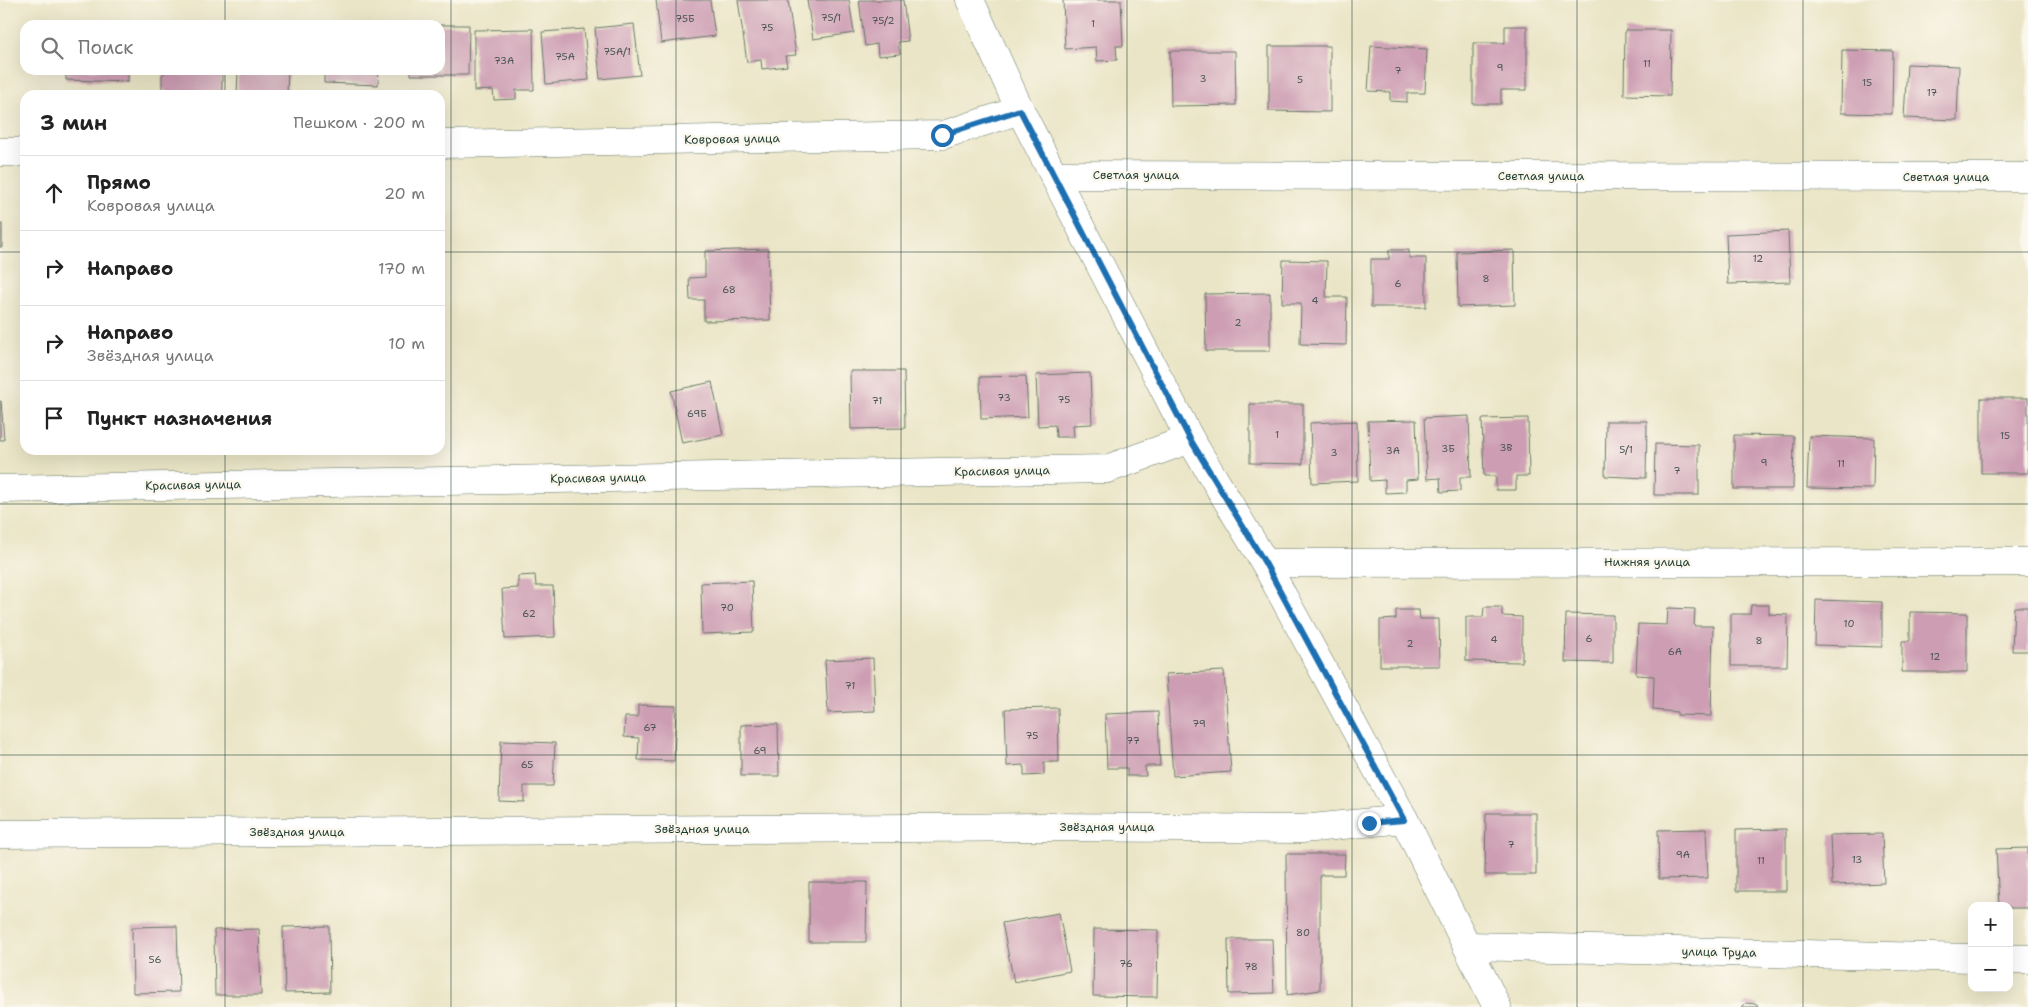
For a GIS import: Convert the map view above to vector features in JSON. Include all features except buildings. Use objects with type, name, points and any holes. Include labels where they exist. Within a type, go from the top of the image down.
[{"type":"street","points":[[970,0],[1020,110],[1190,439],[1265,563],[1404,820],[1497,1007]]},
{"type":"street","name":"Ковровая улица","points":[[445,144],[942,135],[1020,110]]},
{"type":"street","points":[[0,152],[20,152]]},
{"type":"street","name":"Светлая улица","points":[[1055,175],[2028,177]]},
{"type":"street","name":"Красивая улица","points":[[0,489],[1107,469],[1190,439]]},
{"type":"street","name":"Нижняя улица","points":[[1265,563],[2028,562]]},
{"type":"street","name":"Звёздная улица","points":[[0,834],[1049,827],[1302,829],[1404,820]]},
{"type":"street","name":"улица Труда","points":[[1467,946],[1968,958]]},
{"type":"street","points":[[2013,959],[2028,960]]},
{"type":"route","points":[[942,135],[1020,110],[1190,439],[1265,563],[1404,820],[1369,823]]}]
